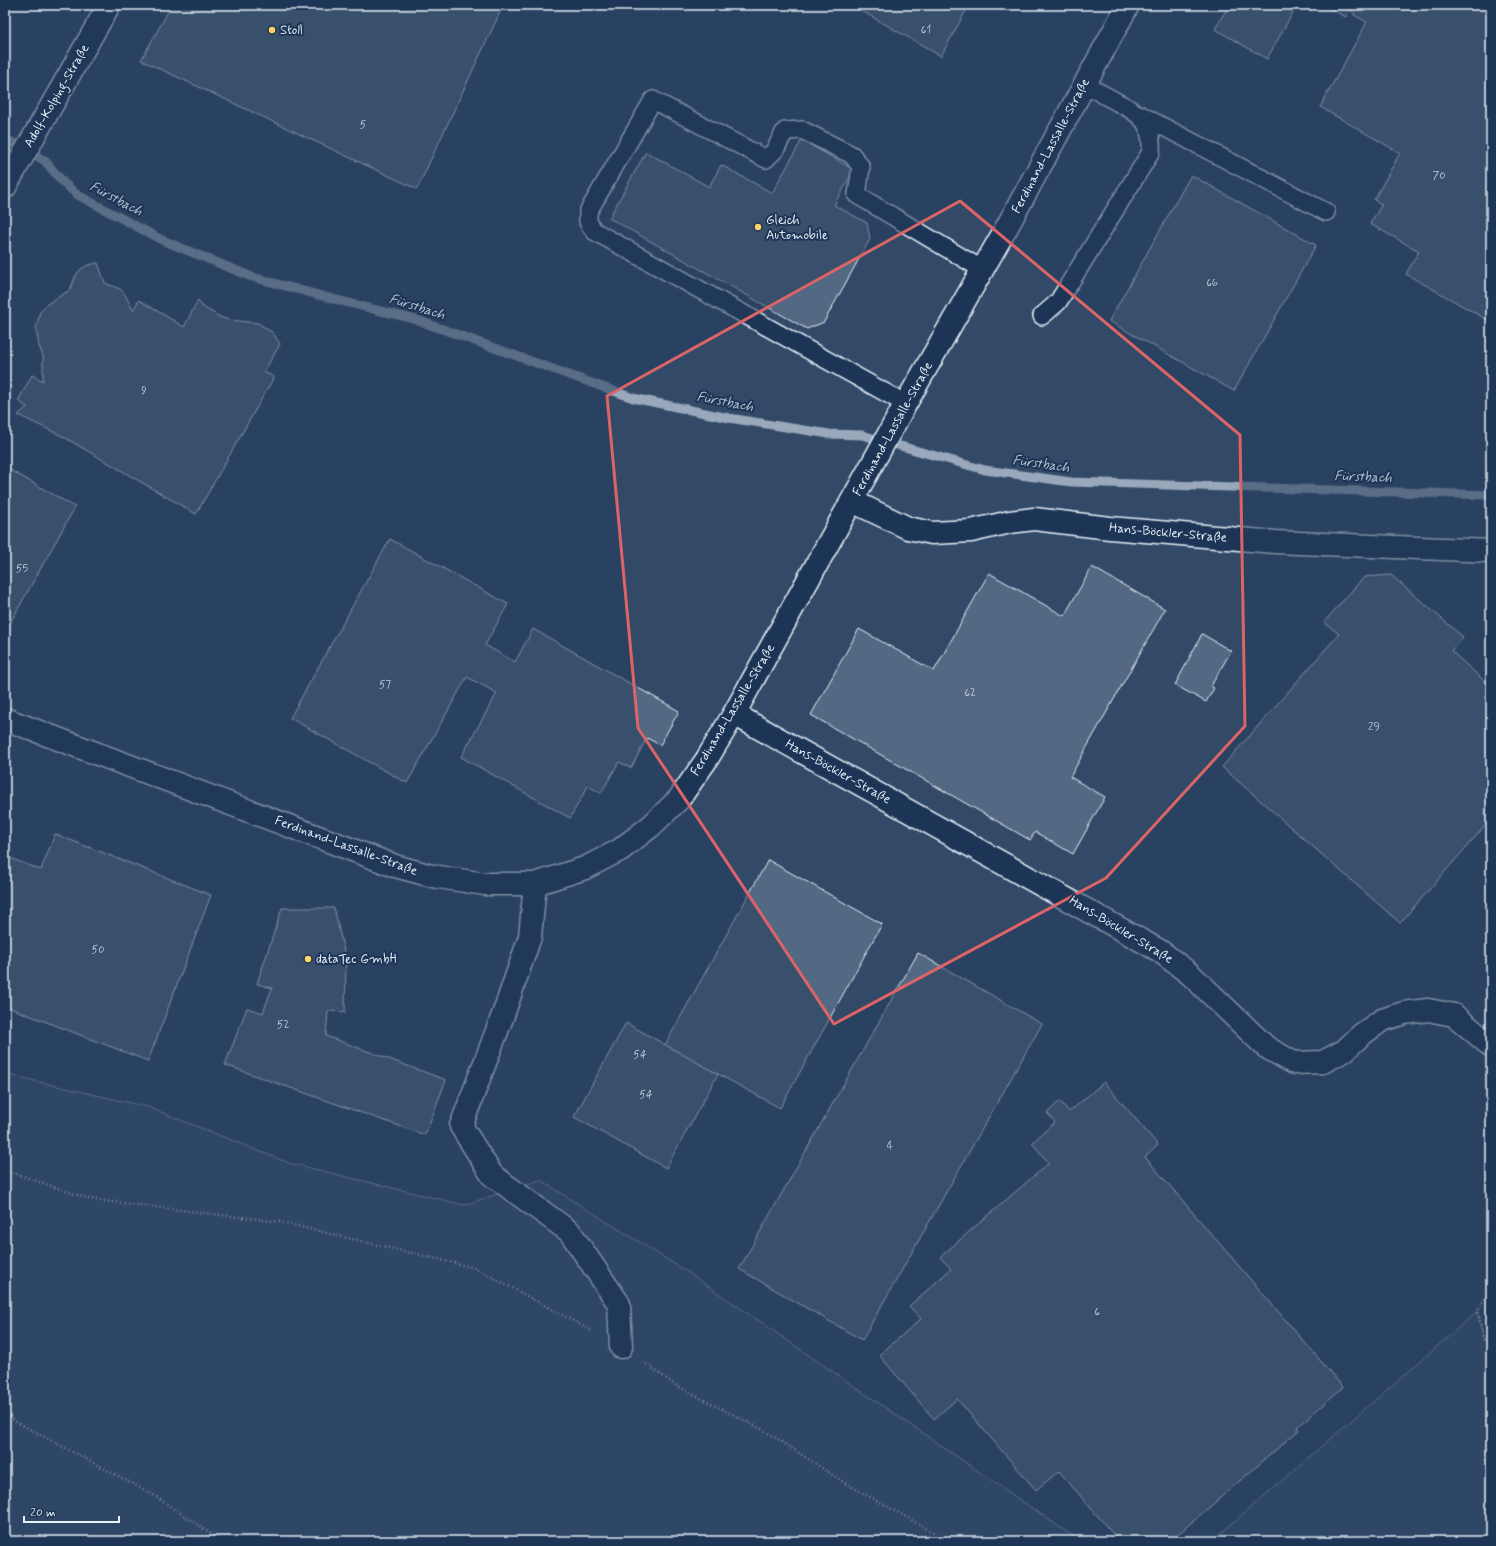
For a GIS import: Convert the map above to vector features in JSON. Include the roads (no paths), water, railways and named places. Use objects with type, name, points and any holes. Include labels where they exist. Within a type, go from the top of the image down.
[{"type":"street","name":"Adolf-Kolping-Straße","points":[[9,180],[109,5]]},
{"type":"street","name":"Ferdinand-Lassalle-Straße","points":[[5,719],[395,866],[432,876],[485,884],[535,884],[585,868],[620,850],[651,826],[679,799],[707,758],[734,714],[1128,5]]},
{"type":"street","name":"Hans-Böckler-Straße","points":[[852,501],[908,528],[932,533],[971,531],[1010,522],[1034,519],[1110,528],[1275,542],[1491,551]]},
{"type":"street","name":"Hans-Böckler-Straße","points":[[734,714],[1160,951],[1190,974],[1266,1047],[1294,1063],[1323,1062],[1344,1051],[1361,1035],[1382,1020],[1404,1012],[1428,1010],[1454,1016],[1491,1046]]},
{"type":"street","points":[[535,884],[530,937],[503,1015],[461,1126],[492,1175],[570,1232],[619,1304],[621,1347]]},
{"type":"lane","points":[[1084,84],[1326,212]]},
{"type":"lane","points":[[904,407],[594,231],[588,222],[588,212],[653,100],[766,159],[775,150],[785,131],[802,130],[852,155],[861,167],[857,195],[982,270]]},
{"type":"lane","points":[[1042,316],[1058,302],[1151,152],[1152,142],[1150,130],[1144,120],[1136,112]]},
{"type":"waterway","name":"Fürstbach","points":[[5,139],[45,161],[61,180],[76,194],[162,240],[252,277],[417,320],[633,398],[729,418],[829,434],[862,435],[985,470],[1071,482],[1491,495]]},
{"type":"place","name":"Stoll","points":[[272,30]]},
{"type":"place","name":"Gleich Automobile","points":[[758,227]]},
{"type":"place","name":"dataTec GmbH","points":[[308,959]]}]
